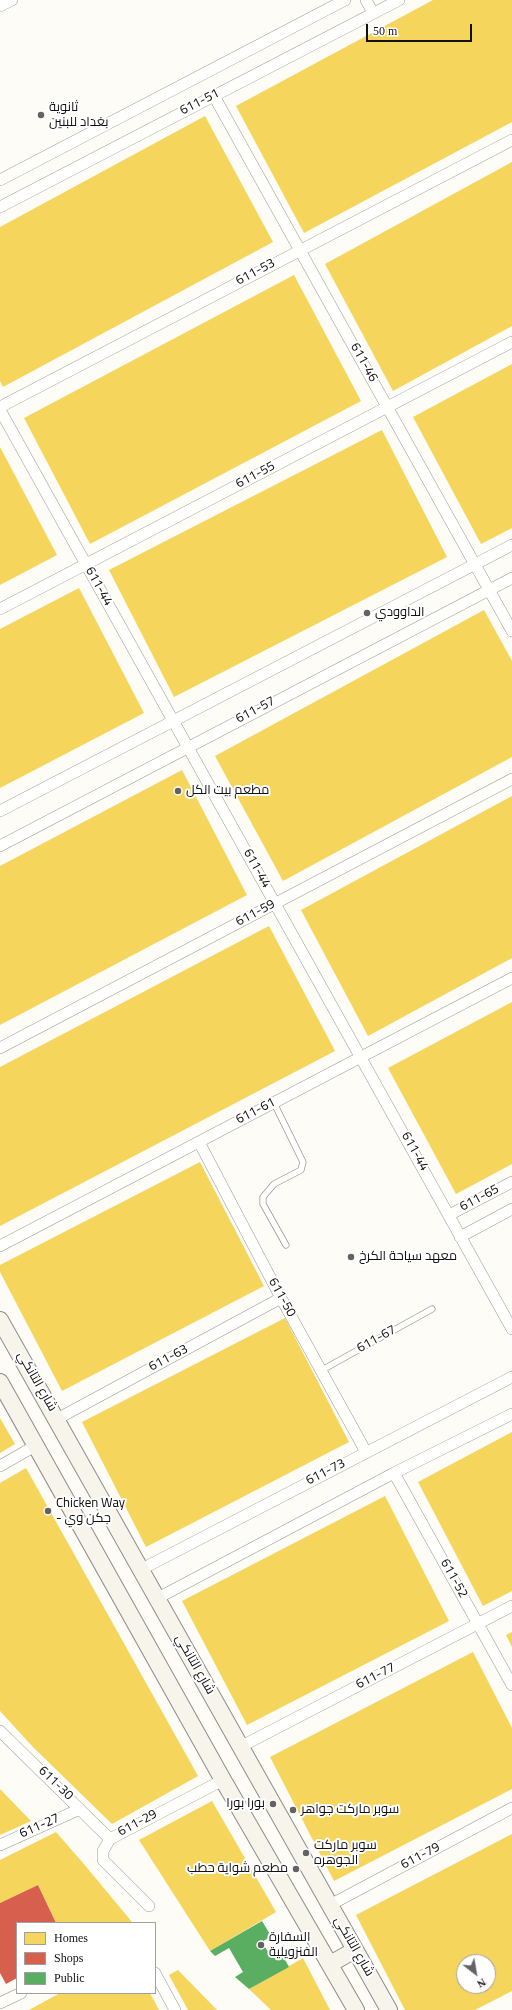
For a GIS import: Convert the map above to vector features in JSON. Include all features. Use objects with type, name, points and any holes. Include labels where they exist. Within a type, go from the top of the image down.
[{"type":"street","points":[[0,6],[12,0]]},
{"type":"street","name":"611-51","points":[[0,180],[345,0]]},
{"type":"street","points":[[366,0],[373,13]]},
{"type":"street","name":"611-51","points":[[0,206],[399,0]]},
{"type":"street","name":"611-46","points":[[214,96],[512,631]]},
{"type":"street","name":"611-53","points":[[0,409],[512,140]]},
{"type":"street","name":"611-55","points":[[0,609],[512,342]]},
{"type":"street","name":"611-44","points":[[0,409],[512,1329]]},
{"type":"street","points":[[0,811],[512,545]]},
{"type":"street","name":"611-57","points":[[0,846],[512,578]]},
{"type":"street","name":"611-59","points":[[0,1048],[512,779]]},
{"type":"street","name":"611-61","points":[[0,1246],[362,1058],[512,978]]},
{"type":"street","name":"611-50","points":[[199,1142],[281,1298],[366,1452]]},
{"type":"street","name":"611-65","points":[[448,1215],[512,1182]]},
{"type":"street","name":"611-65","points":[[460,1237],[512,1209]]},
{"type":"street","name":"611-63","points":[[57,1420],[281,1298]]},
{"type":"street","name":"شارع التانكي","points":[[0,1320],[389,2010]]},
{"type":"street","name":"611-73","points":[[140,1570],[512,1377]]},
{"type":"street","points":[[0,1382],[223,1780],[356,2010]]},
{"type":"street","points":[[156,1599],[394,1473],[512,1414]]},
{"type":"street","points":[[0,1466],[35,1446]]},
{"type":"street","name":"611-52","points":[[394,1473],[512,1685]]},
{"type":"street","name":"611-77","points":[[240,1747],[512,1606]]},
{"type":"street","name":"611-30","points":[[0,1731],[110,1839]]},
{"type":"street","name":"611-29","points":[[148,1906],[103,1860],[103,1851],[110,1839],[223,1780]]},
{"type":"street","name":"611-79","points":[[330,1906],[512,1808]]},
{"type":"street","name":"611-27","points":[[0,1845],[80,1809]]},
{"type":"street","points":[[330,1964],[355,1950]]},
{"type":"street","points":[[156,1975],[175,2010]]},
{"type":"street","points":[[0,2003],[19,1994]]},
{"type":"lane","points":[[274,1103],[303,1162],[301,1170],[274,1184],[263,1197],[264,1204],[286,1245]]},
{"type":"lane","name":"611-67","points":[[322,1370],[432,1309]]},
{"type":"building: Homes","points":[[433,0],[512,0],[512,122],[304,233],[236,106]]},
{"type":"building: Homes","points":[[205,116],[273,242],[3,387],[0,381],[0,227]]},
{"type":"building: Homes","points":[[512,162],[512,326],[393,391],[325,264]]},
{"type":"building: Homes","points":[[294,275],[361,401],[90,544],[24,418]]},
{"type":"building: Homes","points":[[512,364],[512,528],[481,544],[413,417]]},
{"type":"building: Homes","points":[[382,430],[447,557],[174,697],[109,570]]},
{"type":"building: Homes","points":[[0,447],[57,555],[0,585]]},
{"type":"building: Homes","points":[[79,588],[144,713],[0,788],[0,629]]},
{"type":"building: Homes","points":[[484,610],[512,661],[512,757],[283,881],[215,756]]},
{"type":"building: Homes","points":[[182,770],[247,895],[0,1025],[0,866]]},
{"type":"building: Homes","points":[[512,796],[512,958],[368,1036],[301,910]]},
{"type":"building: Homes","points":[[269,926],[335,1051],[0,1226],[0,1067]]},
{"type":"building: Homes","points":[[512,1002],[512,1164],[456,1194],[388,1068]]},
{"type":"building: Homes","points":[[200,1162],[264,1286],[62,1391],[0,1272],[0,1265]]},
{"type":"building: Homes","points":[[285,1318],[349,1442],[146,1547],[82,1422]]},
{"type":"building: Homes","points":[[0,1418],[15,1444],[0,1453]]},
{"type":"building: Homes","points":[[512,1432],[512,1591],[483,1606],[418,1482]]},
{"type":"building: Homes","points":[[26,1468],[198,1776],[112,1824],[33,1747],[0,1711],[0,1483]]},
{"type":"building: Homes","points":[[385,1496],[449,1621],[247,1725],[182,1601]]},
{"type":"building: Homes","points":[[512,1632],[512,1647],[506,1635]]},
{"type":"building: Homes","points":[[473,1652],[512,1728],[512,1789],[334,1881],[270,1757]]},
{"type":"building: Homes","points":[[0,1789],[31,1821],[0,1835]]},
{"type":"building: Homes","points":[[212,1801],[276,1912],[210,1951],[139,1840]]},
{"type":"building: Homes","points":[[56,1832],[132,1922],[56,1922],[38,1885],[0,1903],[0,1860]]},
{"type":"building: Homes","points":[[512,1834],[512,1991],[475,2010],[405,2010],[356,1915]]},
{"type":"building: Homes","points":[[303,1958],[330,2010],[271,2010],[249,1989]]},
{"type":"building: Homes","points":[[178,1970],[217,2010],[188,2010],[169,1975]]},
{"type":"building: Homes","points":[[58,1994],[151,1994],[159,2010],[29,2010]]},
{"type":"building: Shops","points":[[38,1885],[56,1922],[16,1922],[16,1979],[6,1984],[0,1973],[0,1903]]},
{"type":"building: Public","points":[[262,1921],[271,1936],[262,1942],[270,1955],[279,1949],[289,1967],[249,1989],[235,1977],[243,1972],[229,1948],[215,1956],[210,1951]]},
{"type":"place","name":"ثانوية بغداد للبنين","points":[[41,115]]},
{"type":"place","name":"الداوودي","points":[[367,613]]},
{"type":"place","name":"مطعم بيت الكل","points":[[178,791]]},
{"type":"place","name":"معهد سياحة الكرخ","points":[[351,1257]]},
{"type":"place","name":"Chicken Way - جكن وي","points":[[48,1511]]},
{"type":"place","name":"بورا بورا","points":[[273,1804]]},
{"type":"place","name":"سوبر ماركت جواهر","points":[[293,1810]]},
{"type":"place","name":"سوبر ماركت الجوهره","points":[[306,1853]]},
{"type":"place","name":"مطعم شواية حطب","points":[[296,1869]]},
{"type":"place","name":"السفارة الفنزويلية","points":[[261,1945]]}]
